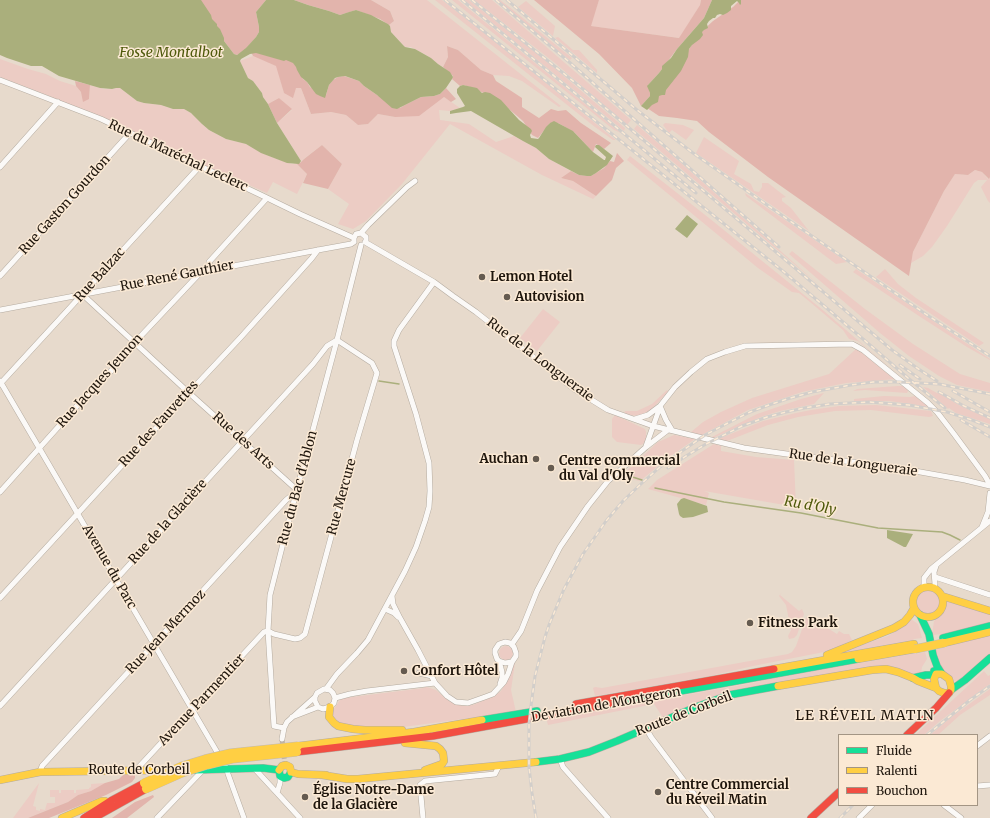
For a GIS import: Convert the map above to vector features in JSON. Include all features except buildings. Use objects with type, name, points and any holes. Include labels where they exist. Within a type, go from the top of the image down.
[{"type":"main road","points":[[920,615],[927,617],[934,616],[938,613],[943,601],[942,596],[934,588],[924,587],[918,590],[913,597],[914,608],[920,615],[929,634],[933,655],[937,666],[934,675]]},
{"type":"main road","points":[[942,596],[990,610]]},
{"type":"main road","points":[[802,663],[836,652],[894,628],[904,622],[914,608]]},
{"type":"main road","points":[[929,634],[934,616]]},
{"type":"main road","points":[[943,641],[990,626]]},
{"type":"main road","points":[[915,646],[990,632]]},
{"type":"main road","name":"Déviation de Montgeron","points":[[297,749],[422,731],[802,663],[915,646]]},
{"type":"main road","name":"Déviation de Montgeron","points":[[297,749],[395,741],[468,730],[915,646]]},
{"type":"main road","points":[[903,734],[934,705],[939,696],[934,679],[933,655]]},
{"type":"main road","points":[[908,734],[936,708],[950,691],[966,680],[990,658]]},
{"type":"main road","name":"Route de Corbeil","points":[[322,775],[358,776],[499,766],[560,759],[589,752],[708,702],[734,694],[876,669],[892,670],[944,693],[950,691]]},
{"type":"main road","points":[[913,678],[934,675],[949,679],[951,686],[950,691]]},
{"type":"main road","points":[[330,707],[329,717],[331,721],[338,726],[365,730],[415,729],[422,731]]},
{"type":"main road","points":[[395,741],[408,744],[436,746],[440,749],[444,753],[444,761],[442,764],[426,770]]},
{"type":"main road","points":[[96,817],[145,786],[182,766],[231,753],[297,749]]},
{"type":"main road","name":"Route de Corbeil","points":[[0,780],[40,772],[70,770],[203,770],[254,768],[280,773],[282,766],[286,765],[291,769],[291,772],[358,779],[456,769]]},
{"type":"main road","points":[[84,818],[112,800],[145,786]]},
{"type":"main road","points":[[811,818],[838,793]]},
{"type":"main road","points":[[817,818],[838,799]]},
{"type":"main road","points":[[62,818],[102,801],[112,800]]},
{"type":"street","name":"Rue du Maréchal Leclerc","points":[[0,80],[101,119],[354,240]]},
{"type":"street","points":[[0,166],[58,102]]},
{"type":"street","name":"Rue Gaston Gourdon","points":[[0,276],[130,133]]},
{"type":"street","name":"Rue Balzac","points":[[0,383],[200,166]]},
{"type":"street","points":[[361,233],[366,236],[363,244],[357,244],[354,240],[356,234],[361,233],[407,186],[415,181]]},
{"type":"street","points":[[211,270],[209,262],[267,198]]},
{"type":"street","name":"Rue René Gauthier","points":[[0,310],[351,244],[354,240]]},
{"type":"street","name":"Rue de la Longueraie","points":[[363,244],[434,282],[476,312],[574,389],[608,410],[653,426],[744,448],[887,466],[990,486]]},
{"type":"street","name":"Rue du Bac d'Ablon","points":[[284,728],[274,726],[268,631],[270,595],[363,244]]},
{"type":"street","name":"Rue des Fauvettes","points":[[0,598],[318,250]]},
{"type":"street","name":"Rue Jacques Jeunon","points":[[0,492],[93,388],[101,382],[138,339],[202,272]]},
{"type":"street","points":[[326,689],[337,674],[368,640],[416,547],[429,507],[429,463],[416,414],[394,346],[394,340],[399,330],[434,282]]},
{"type":"street","name":"Rue des Arts","points":[[82,294],[242,440],[296,493]]},
{"type":"street","name":"Rue de la Glacière","points":[[0,706],[313,364],[327,346],[337,340]]},
{"type":"street","name":"Rue Mercure","points":[[268,631],[295,639],[300,638],[305,634],[357,440],[377,373],[372,363],[337,340]]},
{"type":"street","points":[[635,419],[648,415],[660,406],[675,387],[707,359],[725,352],[745,346],[848,343],[863,350],[937,412],[990,486]]},
{"type":"street","points":[[323,352],[334,354]]},
{"type":"street","name":"Avenue du Parc","points":[[0,383],[217,751],[227,769],[244,818]]},
{"type":"street","points":[[646,447],[660,406]]},
{"type":"street","points":[[512,644],[521,631],[537,591],[560,547],[588,506],[608,481],[646,447],[670,430],[660,406]]},
{"type":"street","name":"Rue Jean Mermoz","points":[[40,772],[42,766],[286,500],[296,493]]},
{"type":"street","points":[[982,528],[988,512],[990,493]]},
{"type":"street","points":[[924,587],[924,578],[928,572],[990,521]]},
{"type":"street","points":[[934,588],[934,572],[936,566]]},
{"type":"street","points":[[935,577],[990,595]]},
{"type":"street","points":[[392,595],[393,604],[435,683],[447,696],[456,702],[468,704],[492,694],[498,689],[504,682],[516,656],[516,650],[512,644],[505,642],[497,646],[495,653],[502,672],[502,678],[498,689]]},
{"type":"street","points":[[385,609],[394,613],[400,618]]},
{"type":"street","name":"Avenue Parmentier","points":[[136,770],[264,632],[268,631]]},
{"type":"street","points":[[499,661],[505,663],[512,662]]},
{"type":"street","points":[[419,673],[432,676]]},
{"type":"street","points":[[335,698],[367,691],[435,683]]},
{"type":"street","points":[[282,739],[284,728],[288,722],[315,697],[319,691],[324,689],[330,690],[335,698],[334,703],[330,707],[323,708],[318,706],[315,701],[315,697]]},
{"type":"street","points":[[292,717],[318,706]]},
{"type":"street","points":[[646,728],[651,737],[712,818]]},
{"type":"street","points":[[978,745],[990,736]]},
{"type":"street","points":[[158,818],[203,770],[217,751]]},
{"type":"street","points":[[560,759],[563,767],[608,818]]},
{"type":"street","points":[[423,818],[420,784],[425,781],[495,774],[499,766]]},
{"type":"street","points":[[254,768],[300,818]]},
{"type":"street","points":[[277,793],[280,783],[280,773]]},
{"type":"street","points":[[978,786],[990,785]]},
{"type":"street","points":[[859,818],[871,806]]},
{"type":"street","points":[[945,806],[961,818]]},
{"type":"shaded area","points":[[199,0],[266,0],[256,12],[259,32],[245,50],[237,55],[234,54],[224,41]]},
{"type":"shaded area","points":[[294,0],[371,0],[390,11],[394,21],[389,25],[380,19],[356,10],[340,15]]},
{"type":"shaded area","points":[[371,0],[427,0],[561,106],[559,107],[522,81],[509,76],[493,75],[481,70],[458,50],[447,46],[448,57],[443,67],[428,56],[411,47],[405,47],[391,32],[389,25],[394,21],[390,11]]},
{"type":"shaded area","points":[[435,0],[442,0],[486,34],[616,140],[613,140],[595,127]]},
{"type":"shaded area","points":[[452,0],[458,0],[621,133],[614,130]]},
{"type":"shaded area","points":[[464,0],[469,0],[545,60],[625,128],[624,131]]},
{"type":"shaded area","points":[[474,0],[492,0],[631,120],[627,125],[555,63]]},
{"type":"shaded area","points":[[497,0],[500,0],[513,10],[572,58],[570,60],[563,55]]},
{"type":"shaded area","points":[[534,0],[599,0],[591,26],[679,38],[700,5],[701,0],[712,0],[704,18],[648,85],[650,96],[641,106],[632,88],[599,54]]},
{"type":"shaded area","points":[[599,0],[701,0],[700,5],[680,38],[590,26]]},
{"type":"shaded area","points":[[740,0],[990,0],[990,177],[989,179],[982,172],[975,170],[968,175],[955,174],[944,191],[913,252],[909,276],[768,177],[709,132],[697,121],[659,116],[647,108],[698,35]]},
{"type":"shaded area","points":[[526,1],[555,26],[553,36],[518,7]]},
{"type":"shaded area","points":[[558,37],[573,50],[579,50],[597,70],[597,73],[555,38]]},
{"type":"shaded area","points":[[447,46],[458,50],[481,70],[493,75],[496,81],[522,98],[522,107],[539,118],[551,109],[558,111],[566,110],[581,123],[611,143],[604,149],[596,144],[593,152],[574,132],[558,123],[550,123],[538,138],[532,135],[523,121],[502,103],[474,88],[463,85],[460,86],[452,79],[453,76],[443,67],[448,57]]},
{"type":"shaded area","points":[[251,52],[291,60],[310,87],[326,95],[329,85],[333,80],[344,76],[359,81],[377,95],[400,108],[421,97],[440,94],[446,88],[456,99],[451,102],[444,97],[419,116],[395,117],[378,114],[368,124],[358,125],[346,115],[331,112],[311,114],[301,88],[296,88],[293,98],[284,93],[276,66],[253,56]]},
{"type":"shaded area","points":[[253,56],[277,66],[284,93],[296,88],[301,88],[311,114],[331,112],[346,115],[358,125],[368,124],[378,114],[395,117],[444,97],[460,108],[450,111],[439,110],[440,120],[469,124],[496,142],[514,136],[536,148],[549,159],[571,171],[561,178],[573,181],[596,196],[593,199],[542,175],[450,124],[402,184],[366,221],[353,229],[338,224],[349,204],[328,189],[342,164],[322,145],[301,161],[277,123],[292,110],[279,98],[268,104],[253,81],[248,78],[242,66],[240,61]]},
{"type":"shaded area","points":[[0,59],[46,74],[60,81],[76,86],[89,99],[90,85],[104,89],[120,88],[137,101],[161,105],[173,109],[184,109],[191,113],[209,130],[226,139],[246,144],[269,156],[292,164],[296,163],[307,174],[297,194],[273,182],[267,193],[49,96],[0,77]]},
{"type":"shaded area","points":[[75,81],[90,85],[89,99],[83,102],[81,92],[76,86]]},
{"type":"shaded area","points":[[279,98],[292,109],[277,123],[268,104]]},
{"type":"shaded area","points":[[665,123],[683,125],[694,130],[686,140],[672,130],[669,133],[663,125]]},
{"type":"shaded area","points":[[637,125],[664,148],[819,285],[634,129]]},
{"type":"shaded area","points":[[704,137],[739,161],[734,174],[751,184],[754,191],[759,192],[762,187],[762,183],[768,183],[786,197],[782,198],[782,201],[791,208],[809,231],[696,153]]},
{"type":"shaded area","points":[[322,145],[342,164],[328,189],[303,183],[307,174],[296,163],[300,163]]},
{"type":"shaded area","points":[[617,153],[624,161],[616,168],[612,180],[596,196],[573,181],[561,178],[571,171],[579,175],[591,176],[604,168],[610,161],[614,162]]},
{"type":"shaded area","points":[[630,156],[824,311],[903,379],[858,341],[849,339],[843,330],[799,293],[792,292],[758,268],[627,160]]},
{"type":"shaded area","points":[[975,170],[982,172],[988,179],[990,177],[990,203],[981,187],[987,180],[978,180],[974,183],[932,247],[923,256],[911,263],[913,252],[944,191],[955,174],[968,175]]},
{"type":"shaded area","points":[[745,193],[847,262],[836,264],[746,196]]},
{"type":"shaded area","points":[[792,251],[865,309],[913,344],[960,374],[990,383],[990,392],[957,385],[939,376],[909,356],[880,333],[789,254]]},
{"type":"shaded area","points":[[856,269],[990,360],[967,347],[853,272]]},
{"type":"shaded area","points":[[885,269],[898,284],[916,298],[984,343],[979,346],[876,277]]},
{"type":"shaded area","points":[[543,309],[560,322],[537,351],[520,338]]},
{"type":"shaded area","points":[[856,349],[897,379],[846,383],[802,392],[748,410],[700,436],[691,432],[703,422],[752,398],[829,374]]},
{"type":"shaded area","points":[[906,386],[908,391],[907,393],[865,390],[853,391],[857,389]]},
{"type":"shaded area","points":[[923,387],[939,393],[959,405],[990,419],[990,424],[956,413],[949,408],[948,409]]},
{"type":"shaded area","points":[[667,390],[668,392],[651,410],[638,416],[624,414],[625,411],[637,411],[652,404]]},
{"type":"shaded area","points":[[824,393],[814,404],[780,411],[761,417],[710,438],[757,414]]},
{"type":"shaded area","points":[[884,396],[915,396],[928,406],[926,407],[889,401],[854,401],[854,399]]},
{"type":"shaded area","points":[[876,405],[931,411],[933,416],[929,417],[871,410],[835,411],[798,417],[768,425],[727,441],[718,439],[763,421],[796,413],[839,406]]},
{"type":"shaded area","points":[[615,415],[645,429],[646,442],[641,445],[617,442],[612,437],[612,419]]},
{"type":"shaded area","points":[[674,435],[695,439],[668,458],[640,481],[620,477],[658,442]]},
{"type":"shaded area","points":[[714,444],[721,446],[721,451],[756,457],[794,460],[796,507],[704,491],[709,493],[706,505],[648,489],[657,480]]},
{"type":"shaded area","points":[[928,590],[936,594],[940,602],[936,610],[928,614],[920,610],[916,602],[920,594]]},
{"type":"shaded area","points":[[782,592],[780,595],[799,611],[802,609],[804,614],[797,635],[794,638],[789,639],[788,636],[791,630],[786,605],[779,596]]},
{"type":"shaded area","points":[[945,601],[990,614],[990,623],[932,635],[934,621],[944,611],[946,604]]},
{"type":"shaded area","points":[[809,615],[814,616],[813,619],[837,634],[839,631],[844,634],[849,634],[852,640],[824,652],[710,676],[595,696],[593,688],[595,687],[602,688],[788,654],[792,652],[796,646],[806,618]]},
{"type":"shaded area","points":[[911,619],[918,624],[922,638],[836,654],[888,636],[903,627]]},
{"type":"shaded area","points":[[990,635],[990,655],[958,681],[954,681],[949,675],[941,670],[935,650]]},
{"type":"shaded area","points":[[503,646],[509,646],[513,650],[513,656],[509,660],[503,660],[499,656],[499,650]]},
{"type":"shaded area","points":[[925,652],[927,659],[922,667],[921,673],[913,674],[890,668],[743,690],[646,726],[644,724],[662,716],[654,704],[548,725],[546,718],[562,717]]},
{"type":"shaded area","points":[[515,662],[511,690],[516,712],[403,727],[371,728],[342,725],[333,716],[333,710],[340,700],[344,698],[425,687],[436,690],[455,704],[463,706],[473,705],[496,695],[501,691]]},
{"type":"shaded area","points":[[984,671],[988,676],[990,675],[990,684],[940,721],[925,734],[916,734]]},
{"type":"shaded area","points":[[990,689],[990,695],[960,715],[939,734],[931,734],[950,718]]},
{"type":"shaded area","points":[[123,775],[135,775],[135,778],[132,782],[106,795],[49,818],[28,818],[68,802],[78,795],[91,791],[105,783],[119,779]]},
{"type":"shaded area","points":[[39,783],[33,806],[36,807],[36,810],[40,811],[40,809],[45,810],[47,803],[55,803],[55,797],[50,797],[50,790],[59,790],[59,793],[61,793],[61,790],[74,790],[74,793],[76,793],[76,790],[89,789],[91,784],[105,784],[91,791],[78,795],[68,802],[28,818],[13,818]]},
{"type":"shaded area","points":[[153,795],[154,797],[127,818],[112,818],[135,802]]},
{"type":"water","name":"Fosse Montalbot","points":[[0,0],[201,0],[212,19],[220,29],[224,41],[234,54],[237,55],[246,48],[259,32],[256,12],[266,0],[294,0],[340,15],[356,10],[371,15],[388,24],[391,32],[405,47],[415,49],[431,58],[450,72],[453,77],[440,94],[421,97],[397,109],[392,108],[359,81],[345,76],[335,78],[329,85],[325,98],[316,94],[301,77],[293,63],[256,53],[250,54],[240,61],[248,78],[253,81],[262,93],[277,123],[301,161],[299,164],[287,163],[261,153],[246,144],[226,139],[209,130],[191,113],[184,109],[173,109],[161,105],[137,101],[120,88],[100,88],[59,76],[42,66],[31,66],[0,55]]},
{"type":"water","points":[[712,0],[741,0],[741,4],[740,5],[737,1],[731,6],[731,10],[727,13],[717,15],[709,21],[707,24],[708,28],[702,32],[703,35],[689,49],[688,57],[681,71],[666,90],[665,95],[659,96],[658,102],[647,110],[641,106],[650,96],[647,86],[662,69],[662,66],[671,58],[704,18]]},
{"type":"water","points":[[463,85],[477,88],[482,93],[490,93],[501,100],[519,120],[531,129],[531,138],[538,139],[546,127],[554,121],[573,131],[593,152],[604,160],[606,157],[595,147],[596,145],[599,145],[613,156],[607,165],[591,176],[579,175],[549,159],[536,148],[471,111],[450,114],[450,111],[465,106],[457,93],[457,89]]},
{"type":"water","points":[[687,215],[698,224],[687,238],[675,229]]},
{"type":"water","points":[[684,498],[707,506],[708,512],[693,517],[683,518],[679,514],[677,504]]},
{"type":"water","points":[[887,530],[913,534],[906,547],[904,547],[887,538]]},
{"type":"waterway","name":"Ru d'Oly","points":[[379,381],[399,384]]},
{"type":"waterway","name":"Ru d'Oly","points":[[623,474],[642,480]]},
{"type":"waterway","name":"Ru d'Oly","points":[[655,488],[724,502],[801,513],[878,528],[942,532],[960,540]]},
{"type":"tunnel","points":[[282,739],[285,765]]},
{"type":"railway","points":[[445,0],[784,272],[945,408]]},
{"type":"railway","points":[[462,0],[696,193]]},
{"type":"railway","points":[[472,0],[583,89],[892,350],[937,381]]},
{"type":"railway","points":[[496,0],[568,61],[779,247]]},
{"type":"railway","points":[[507,0],[637,110],[693,153],[927,315],[990,356]]},
{"type":"railway","points":[[900,365],[920,379]]},
{"type":"railway","points":[[536,818],[529,767],[529,724],[535,676],[545,637],[564,589],[583,554],[606,521],[623,501],[642,483],[660,467],[705,435],[750,412],[812,392],[873,382],[899,382],[939,384],[990,394]]},
{"type":"railway","points":[[953,391],[990,412]]},
{"type":"railway","points":[[939,392],[990,418]]},
{"type":"railway","points":[[668,468],[706,444],[742,426],[786,412],[830,404],[869,402],[909,405],[947,412],[990,427]]},
{"type":"railway","points":[[961,420],[990,437]]},
{"type":"railway","points":[[928,734],[970,700],[990,686]]},
{"type":"railway","points":[[840,818],[852,806]]},
{"type":"traffic: fast","points":[[920,615],[929,634],[933,655],[937,666],[942,674]]},
{"type":"traffic: fast","points":[[943,638],[990,626]]},
{"type":"traffic: fast","points":[[951,690],[990,658]]},
{"type":"traffic: fast","points":[[609,704],[858,659]]},
{"type":"traffic: fast","points":[[913,678],[926,675],[935,675],[934,671]]},
{"type":"traffic: fast","points":[[536,762],[560,759],[589,752],[696,707],[729,695],[778,686]]},
{"type":"traffic: fast","points":[[482,720],[537,711]]},
{"type":"traffic: fast","points":[[195,770],[263,768],[279,770]]},
{"type":"traffic: fast","points":[[279,770],[280,776],[284,778],[288,777],[291,772]]},
{"type":"traffic: slow","points":[[928,587],[939,591],[943,602],[939,613],[928,617],[917,613],[913,602],[917,591],[928,587]]},
{"type":"traffic: slow","points":[[942,596],[990,611]]},
{"type":"traffic: slow","points":[[827,655],[894,628],[904,622],[914,608]]},
{"type":"traffic: slow","points":[[944,643],[990,632]]},
{"type":"traffic: slow","points":[[915,649],[944,643]]},
{"type":"traffic: slow","points":[[774,669],[914,644]]},
{"type":"traffic: slow","points":[[858,659],[915,649]]},
{"type":"traffic: slow","points":[[778,686],[886,669],[913,678],[944,693],[949,693],[951,690],[949,679],[942,674],[936,674],[934,679],[936,688]]},
{"type":"traffic: slow","points":[[330,707],[329,717],[338,726],[365,730],[402,730]]},
{"type":"traffic: slow","points":[[298,746],[414,732],[482,720]]},
{"type":"traffic: slow","points":[[405,743],[436,746],[443,753],[444,761],[442,764],[425,770]]},
{"type":"traffic: slow","points":[[144,783],[182,766],[205,759],[231,753],[298,746]]},
{"type":"traffic: slow","points":[[146,789],[182,773],[207,765],[232,759],[297,752]]},
{"type":"traffic: slow","points":[[322,775],[347,779],[358,779],[536,762]]},
{"type":"traffic: slow","points":[[279,770],[282,766],[286,765],[290,767],[291,772]]},
{"type":"traffic: slow","points":[[0,780],[40,772],[173,770]]},
{"type":"traffic: slow","points":[[291,772],[298,774],[326,775]]},
{"type":"traffic: slow","points":[[62,818],[105,801]]},
{"type":"traffic: jam","points":[[576,704],[774,669]]},
{"type":"traffic: jam","points":[[908,734],[936,708],[949,693]]},
{"type":"traffic: jam","points":[[297,752],[433,736],[609,704]]},
{"type":"traffic: jam","points":[[84,818],[112,800],[144,783]]},
{"type":"traffic: jam","points":[[94,818],[146,789]]},
{"type":"traffic: jam","points":[[811,818],[838,793]]},
{"type":"place","name":"Lemon Hotel","points":[[482,277]]},
{"type":"place","name":"Autovision","points":[[507,297]]},
{"type":"place","name":"Auchan","points":[[536,459]]},
{"type":"place","name":"Centre commercial du Val d'Oly","points":[[551,468]]},
{"type":"place","name":"Fitness Park","points":[[750,623]]},
{"type":"place","name":"Confort Hôtel","points":[[404,671]]},
{"type":"place","name":"Centre Commercial du Réveil Matin","points":[[658,792]]},
{"type":"place","name":"Église Notre-Dame de la Glacière","points":[[305,797]]},
{"type":"district","name":"LE RÉVEIL MATIN","points":[[865,716]]}]
